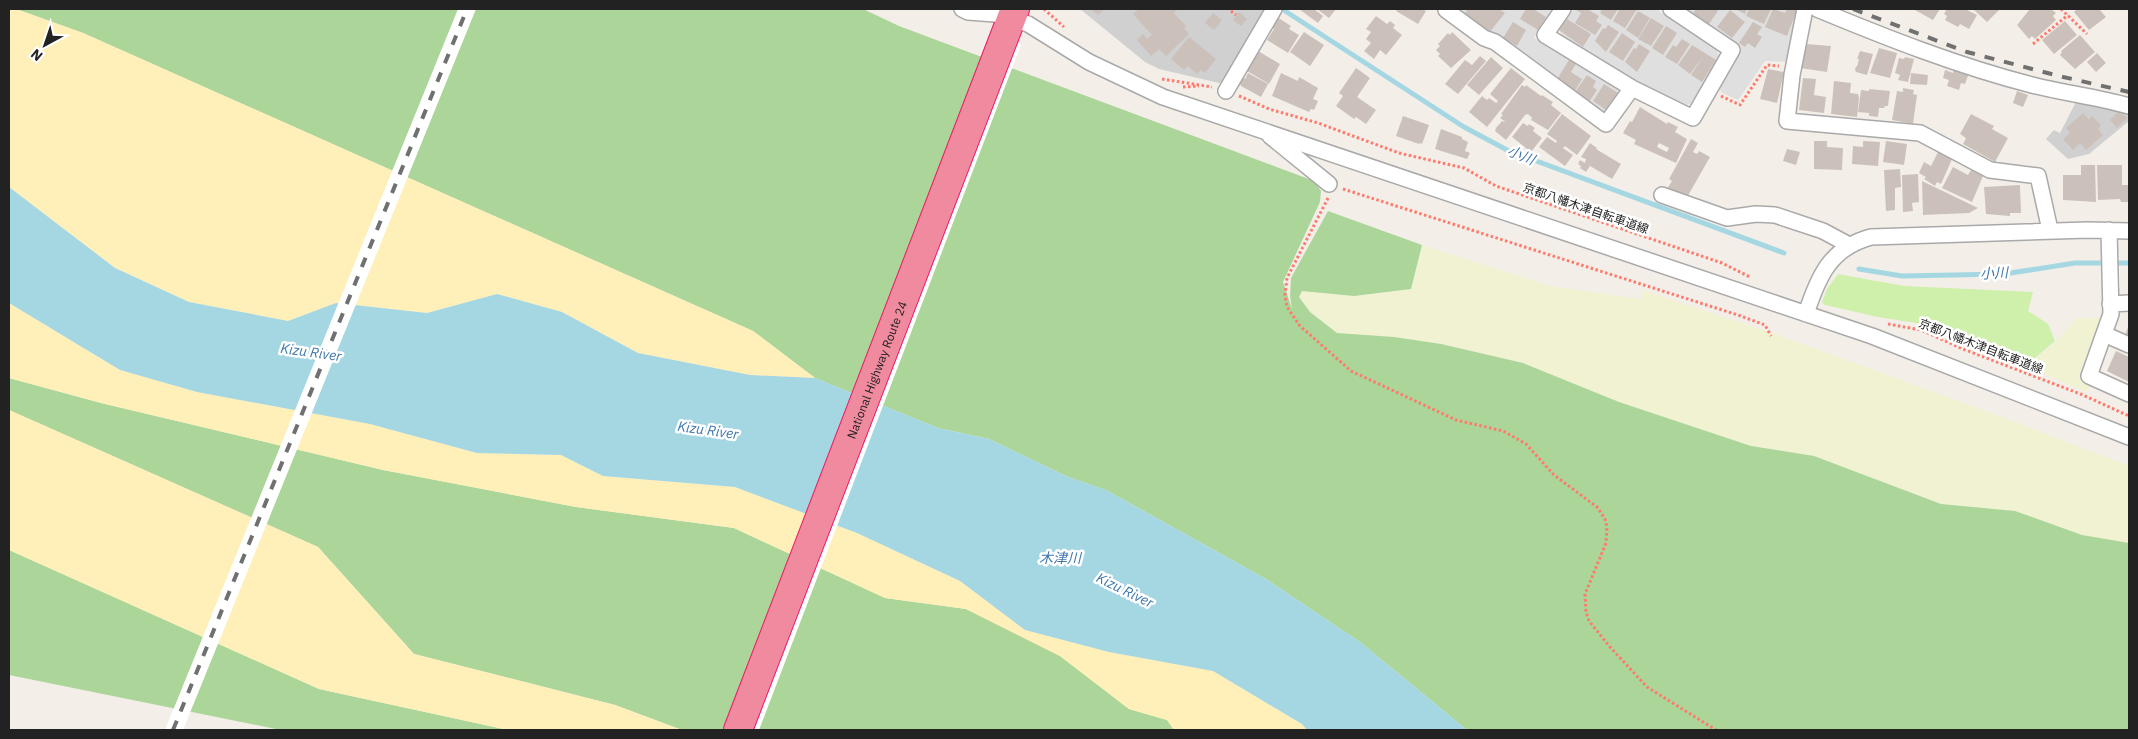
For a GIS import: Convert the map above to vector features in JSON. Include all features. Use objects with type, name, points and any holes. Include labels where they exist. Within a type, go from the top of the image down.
[{"type":"highway","name":"National Highway Route 24","points":[[738,730],[1003,17]]},
{"type":"street","points":[[962,9],[968,12],[1003,17],[1028,24],[1088,62],[1155,94],[1872,336],[2129,437]]},
{"type":"street","points":[[1226,90],[1274,9]]},
{"type":"street","points":[[1442,9],[1484,38],[1495,42],[1606,124],[1632,88]]},
{"type":"street","points":[[1563,9],[1546,35],[1632,88],[1693,118],[1732,50],[1671,9]]},
{"type":"street","points":[[1805,9],[1787,122],[1920,133],[1990,170],[2038,176],[2050,230]]},
{"type":"street","points":[[1817,9],[1891,40],[1963,64],[2032,85],[2129,106]]},
{"type":"street","points":[[1263,130],[1329,184]]},
{"type":"street","points":[[1662,195],[1727,218],[1756,214],[1776,215],[1823,231],[1849,245]]},
{"type":"street","points":[[1806,314],[1824,270],[1839,252],[1849,245],[1871,237],[2050,230],[2129,231]]},
{"type":"street","points":[[2109,230],[2111,314],[2090,376],[2129,394]]},
{"type":"street","points":[[2110,304],[2129,303]]},
{"type":"street","points":[[2104,334],[2129,345]]},
{"type":"path","points":[[1044,9],[1070,32]]},
{"type":"path","points":[[2061,9],[2087,34]]},
{"type":"path","points":[[1231,11],[1236,15]]},
{"type":"path","points":[[2033,44],[2068,15]]},
{"type":"path","points":[[1709,90],[1740,105],[1767,65],[1794,69]]},
{"type":"path","name":"京都八幡木津自転車道線","points":[[1156,78],[1226,90],[1269,110],[1318,123],[1399,153],[1464,168],[1496,186],[1722,263],[1756,280]]},
{"type":"path","points":[[1716,730],[1648,687],[1610,647],[1589,620],[1586,612],[1585,594],[1606,543],[1607,535],[1605,520],[1597,507],[1554,475],[1526,444],[1503,431],[1456,420],[1351,372],[1300,326],[1287,307],[1285,294],[1287,278],[1328,198],[1329,184],[1738,315],[1765,325],[1771,336]]},
{"type":"path","name":"京都八幡木津自転車道線","points":[[1880,323],[1921,330],[1963,349],[2083,395],[2129,416]]},
{"type":"shaded area","points":[[1080,9],[1269,9],[1226,81],[1219,83],[1159,69],[1145,62]]},
{"type":"shaded area","points":[[1459,9],[1553,9],[1534,38],[1618,89],[1618,99],[1609,113],[1599,114],[1505,40],[1492,32],[1486,32],[1459,13]]},
{"type":"shaded area","points":[[1574,9],[1656,9],[1716,48],[1719,57],[1693,103],[1684,106],[1631,79],[1562,37],[1559,29]]},
{"type":"shaded area","points":[[1685,9],[1797,9],[1799,12],[1791,62],[1765,61],[1739,99],[1721,92],[1720,88],[1741,47]]},
{"type":"shaded area","points":[[2077,100],[2129,112],[2129,121],[2089,154],[2068,159],[2046,139],[2054,130],[2060,133]]},
{"type":"green space","points":[[16,9],[863,9],[899,26],[1314,181],[1321,191],[1320,202],[1283,282],[1292,309],[1290,296],[1291,278],[1328,211],[1422,245],[1411,289],[1354,296],[1302,291],[1299,297],[1310,312],[1337,333],[1394,337],[1441,344],[1523,363],[1619,402],[1751,446],[1814,456],[1941,504],[2015,511],[2082,535],[2129,543],[2129,730],[1467,730],[1360,642],[1266,579],[1106,490],[1068,477],[989,439],[938,428],[815,378],[753,331],[83,33]]},
{"type":"green space","points":[[1422,245],[1554,287],[1642,299],[1642,290],[1778,335],[2005,418],[2129,466],[2129,543],[2082,535],[2015,511],[1941,504],[1814,456],[1751,446],[1619,402],[1523,363],[1441,344],[1393,337],[1337,333],[1310,312],[1299,297],[1302,290],[1354,296],[1411,289]]},
{"type":"green space","points":[[1838,274],[1904,286],[2033,292],[2028,311],[2048,324],[2055,341],[2025,366],[1956,340],[1922,324],[1878,317],[1825,305],[1822,302],[1827,289]]},
{"type":"green space","points":[[2077,318],[2100,318],[2078,378],[2091,384],[2086,392],[2025,366],[2054,344]]},
{"type":"green space","points":[[9,378],[101,403],[383,470],[576,507],[734,528],[885,598],[966,609],[1060,656],[1129,709],[1167,720],[1174,730],[682,730],[615,705],[414,654],[318,547],[9,410]]},
{"type":"green space","points":[[9,550],[319,689],[508,730],[281,730],[9,675]]},
{"type":"sand","points":[[9,9],[16,9],[83,33],[753,331],[815,378],[750,375],[638,353],[562,312],[497,294],[427,313],[336,303],[288,321],[189,302],[115,268],[9,187]]},
{"type":"sand","points":[[9,303],[120,370],[197,392],[370,424],[477,453],[562,455],[603,476],[735,487],[857,533],[960,581],[1025,630],[1109,652],[1213,671],[1302,724],[1307,730],[1174,730],[1167,720],[1129,709],[1060,656],[966,609],[885,598],[734,528],[576,507],[383,470],[101,403],[9,378]]},
{"type":"sand","points":[[9,410],[318,547],[414,654],[615,705],[682,730],[508,730],[319,689],[9,550]]},
{"type":"water","points":[[9,187],[115,268],[189,302],[288,321],[336,303],[427,313],[497,294],[562,312],[638,353],[750,375],[815,378],[938,428],[989,439],[1068,477],[1106,490],[1266,579],[1360,642],[1467,730],[1307,730],[1302,724],[1213,671],[1109,652],[1025,630],[960,581],[857,533],[735,487],[603,476],[561,455],[477,453],[370,424],[197,392],[120,370],[9,303]]},
{"type":"pier","points":[[458,9],[476,9],[183,730],[165,730]]},
{"type":"pier","points":[[1015,42],[1021,45],[759,730],[752,730]]},
{"type":"pier","points":[[2119,252],[2120,288],[2102,289],[2101,253]]},
{"type":"building","points":[[1090,9],[1104,9],[1098,15]]},
{"type":"building","points":[[1139,9],[1178,9],[1174,13],[1186,26],[1184,28],[1189,34],[1166,56],[1159,49],[1151,56],[1137,40],[1143,34],[1147,39],[1152,35],[1133,14]]},
{"type":"building","points":[[1299,9],[1314,9],[1323,16],[1318,23]]},
{"type":"building","points":[[1317,9],[1336,9],[1329,18]]},
{"type":"building","points":[[1398,9],[1422,9],[1426,11],[1418,24],[1396,11]]},
{"type":"building","points":[[1468,9],[1499,9],[1505,13],[1489,33],[1465,13]]},
{"type":"building","points":[[1526,9],[1533,9],[1546,17],[1538,30],[1520,19]]},
{"type":"building","points":[[1577,9],[1587,9],[1599,16],[1596,21],[1602,25],[1595,35],[1575,23],[1581,13]]},
{"type":"building","points":[[1602,9],[1618,9],[1611,20],[1600,13]]},
{"type":"building","points":[[1620,9],[1637,9],[1625,28],[1613,21]]},
{"type":"building","points":[[1696,9],[1715,9],[1718,11],[1709,24],[1693,13]]},
{"type":"building","points":[[1735,9],[1747,9],[1745,14]]},
{"type":"building","points":[[1749,9],[1771,9],[1764,24],[1746,16]]},
{"type":"building","points":[[1773,9],[1785,13],[1787,9],[1797,10],[1787,36],[1765,27]]},
{"type":"building","points":[[1913,9],[1940,9],[1933,20]]},
{"type":"building","points":[[1947,9],[1965,9],[1977,15],[1969,29],[1960,24],[1958,27],[1945,20],[1947,16],[1944,14]]},
{"type":"building","points":[[1973,9],[2000,9],[1987,22]]},
{"type":"building","points":[[2030,9],[2051,9],[2056,13],[2053,16],[2056,20],[2035,39],[2032,36],[2029,39],[2017,25]]},
{"type":"building","points":[[2077,9],[2099,9],[2106,17],[2089,30],[2074,12]]},
{"type":"building","points":[[1730,10],[1745,22],[1732,38],[1717,27]]},
{"type":"building","points":[[1638,11],[1650,18],[1638,38],[1626,30]]},
{"type":"building","points":[[1239,12],[1247,19],[1241,26],[1233,20]]},
{"type":"building","points":[[1213,13],[1222,20],[1214,30],[1205,23]]},
{"type":"building","points":[[1376,16],[1387,24],[1390,21],[1395,25],[1393,28],[1402,35],[1386,55],[1380,50],[1374,59],[1364,51],[1371,43],[1366,39],[1371,32],[1366,29]]},
{"type":"building","points":[[1277,17],[1291,26],[1289,29],[1299,35],[1288,53],[1267,40],[1274,29],[1271,27]]},
{"type":"building","points":[[1651,18],[1664,26],[1651,46],[1638,39]]},
{"type":"building","points":[[1567,19],[1591,34],[1583,47],[1559,30]]},
{"type":"building","points":[[2065,21],[2077,35],[2054,54],[2042,40]]},
{"type":"building","points":[[1513,22],[1526,30],[1517,46],[1503,38]]},
{"type":"building","points":[[1753,22],[1762,27],[1757,34],[1762,37],[1755,48],[1748,43],[1745,47],[1739,43]]},
{"type":"building","points":[[1608,25],[1619,32],[1606,52],[1595,41],[1603,28],[1605,29]]},
{"type":"building","points":[[1666,26],[1677,33],[1663,55],[1652,48]]},
{"type":"building","points":[[1304,32],[1324,45],[1310,66],[1290,52]]},
{"type":"building","points":[[1452,32],[1471,50],[1451,68],[1438,56],[1440,54],[1436,50],[1440,46],[1438,44],[1448,33],[1450,35]]},
{"type":"building","points":[[1622,33],[1635,42],[1623,61],[1609,52]]},
{"type":"building","points":[[2080,35],[2095,52],[2075,69],[2060,55],[2061,51]]},
{"type":"building","points":[[1189,37],[1216,59],[1205,73],[1201,70],[1197,74],[1188,66],[1184,70],[1171,59]]},
{"type":"building","points":[[1682,39],[1690,44],[1677,64],[1665,57],[1673,45],[1676,47]]},
{"type":"building","points":[[1639,44],[1650,51],[1637,72],[1625,62]]},
{"type":"building","points":[[1806,44],[1831,46],[1827,72],[1800,68],[1803,47],[1806,48]]},
{"type":"building","points":[[1692,45],[1716,60],[1702,82],[1691,75],[1702,58],[1690,74],[1678,65]]},
{"type":"building","points":[[1879,48],[1897,53],[1890,78],[1870,73]]},
{"type":"building","points":[[1258,51],[1280,64],[1269,84],[1247,71]]},
{"type":"building","points":[[1860,51],[1873,54],[1867,75],[1855,70]]},
{"type":"building","points":[[2097,53],[2106,63],[2096,72],[2087,62]]},
{"type":"building","points":[[1480,56],[1486,61],[1458,94],[1445,84],[1465,60],[1472,65]]},
{"type":"building","points":[[1491,57],[1503,68],[1479,95],[1467,85]]},
{"type":"building","points":[[1905,57],[1914,59],[1908,82],[1898,80],[1900,75],[1895,73],[1899,58],[1904,59]]},
{"type":"building","points":[[1569,60],[1576,64],[1571,72],[1582,79],[1574,92],[1556,81]]},
{"type":"building","points":[[1356,68],[1370,78],[1357,97],[1376,110],[1366,124],[1356,117],[1354,119],[1336,106],[1343,96],[1339,93]]},
{"type":"building","points":[[1511,68],[1525,79],[1487,127],[1469,112],[1482,96],[1496,103],[1498,101],[1490,94]]},
{"type":"building","points":[[1954,68],[1969,73],[1965,84],[1961,83],[1959,90],[1947,86],[1949,80],[1943,78],[1945,70],[1953,73]]},
{"type":"building","points":[[1768,69],[1784,72],[1777,103],[1760,99]]},
{"type":"building","points":[[1248,73],[1268,84],[1261,97],[1241,86],[1240,83],[1243,77],[1245,79]]},
{"type":"building","points":[[1281,73],[1298,81],[1299,77],[1318,88],[1313,99],[1318,101],[1314,110],[1311,109],[1309,112],[1272,96]]},
{"type":"building","points":[[1911,73],[1928,75],[1927,85],[1910,84]]},
{"type":"building","points":[[1587,75],[1596,81],[1593,87],[1597,90],[1589,102],[1575,92]]},
{"type":"building","points":[[1803,78],[1816,79],[1814,95],[1826,97],[1824,113],[1799,110]]},
{"type":"building","points":[[1834,81],[1851,83],[1850,93],[1858,94],[1859,98],[1857,117],[1831,114]]},
{"type":"building","points":[[1604,84],[1618,93],[1606,110],[1593,101]]},
{"type":"building","points":[[1522,85],[1525,87],[1526,85],[1553,102],[1551,105],[1561,113],[1548,130],[1531,120],[1532,118],[1528,114],[1525,115],[1506,140],[1495,131],[1502,121],[1506,122],[1500,118],[1503,115],[1501,114]]},
{"type":"building","points":[[1903,88],[1914,90],[1913,94],[1917,95],[1913,124],[1892,120],[1897,91],[1903,92]]},
{"type":"building","points":[[1869,89],[1890,91],[1888,106],[1879,108],[1878,117],[1869,116],[1869,113],[1858,112],[1861,90],[1869,91]]},
{"type":"building","points":[[2017,91],[2028,95],[2023,107],[2013,103]]},
{"type":"building","points":[[1640,107],[1667,124],[1668,122],[1678,127],[1675,132],[1687,139],[1676,163],[1634,144],[1636,140],[1623,133],[1630,121],[1632,122]],"holes":[[[1659,143],[1669,148],[1667,152],[1657,147]]]},
{"type":"building","points":[[2119,111],[2127,118],[2117,128],[2110,120]]},
{"type":"building","points":[[2083,113],[2089,119],[2092,116],[2101,125],[2098,129],[2103,135],[2086,150],[2080,143],[2073,150],[2063,139],[2070,133],[2066,128]]},
{"type":"building","points":[[1562,114],[1591,136],[1577,155],[1565,146],[1563,148],[1573,155],[1565,166],[1539,147],[1547,137],[1556,143],[1557,141],[1547,134]]},
{"type":"building","points":[[1971,114],[1994,126],[1992,129],[2008,138],[1995,162],[1963,144],[1966,138],[1960,134]]},
{"type":"building","points":[[1403,116],[1429,125],[1422,144],[1396,136]]},
{"type":"building","points":[[1523,123],[1535,128],[1533,131],[1542,138],[1531,152],[1512,137]]},
{"type":"building","points":[[1441,129],[1462,137],[1462,139],[1468,142],[1465,151],[1470,153],[1467,159],[1435,149]]},
{"type":"building","points":[[1691,139],[1698,143],[1693,152],[1697,154],[1699,151],[1710,157],[1686,199],[1667,189],[1672,181],[1669,179]]},
{"type":"building","points":[[1814,141],[1827,141],[1827,147],[1843,148],[1842,170],[1814,169]]},
{"type":"building","points":[[1863,141],[1880,142],[1878,166],[1852,164],[1853,146],[1863,147]]},
{"type":"building","points":[[1886,141],[1907,144],[1904,165],[1883,162]]},
{"type":"building","points":[[1590,143],[1596,149],[1621,164],[1612,179],[1590,166],[1586,172],[1580,168],[1581,166],[1578,164],[1580,160],[1585,163],[1586,159],[1581,157]]},
{"type":"building","points":[[1787,149],[1800,152],[1796,165],[1783,161]]},
{"type":"building","points":[[1938,152],[1952,159],[1941,184],[1937,182],[1935,186],[1924,179],[1926,177],[1919,173],[1924,162],[1931,166]]},
{"type":"building","points":[[2081,165],[2095,165],[2096,202],[2063,200],[2063,175],[2081,175]]},
{"type":"building","points":[[2097,165],[2122,165],[2122,185],[2129,185],[2129,202],[2121,202],[2120,199],[2098,200]]},
{"type":"building","points":[[1953,167],[1968,175],[1971,170],[1983,176],[1972,202],[1942,188]]},
{"type":"building","points":[[1900,169],[1901,187],[1895,188],[1895,210],[1886,211],[1884,170]]},
{"type":"building","points":[[1918,174],[1919,202],[1912,203],[1913,211],[1903,212],[1902,175]]},
{"type":"building","points":[[1922,181],[1978,208],[1969,213],[1923,215]]},
{"type":"building","points":[[2020,185],[2021,213],[2010,213],[2010,216],[1986,214],[1984,187]]},
{"type":"building","points":[[2129,325],[2129,337],[2125,335]]},
{"type":"building","points":[[2116,351],[2129,357],[2129,382],[2107,371]]},
{"type":"waterway","name":"小川","points":[[1282,9],[1464,127],[1507,150],[1784,253]]},
{"type":"waterway","name":"小川","points":[[1859,269],[1902,276],[2004,274],[2075,263],[2129,263]]},
{"type":"railway","points":[[173,730],[467,9]]},
{"type":"railway","points":[[1853,9],[1967,52],[2129,92]]},
{"type":"water label","name":"Kizu River","points":[[311,352]]},
{"type":"water label","name":"Kizu River","points":[[708,430]]},
{"type":"water label","name":"木津川","points":[[1060,558]]},
{"type":"water label","name":"Kizu River","points":[[1125,590]]}]
